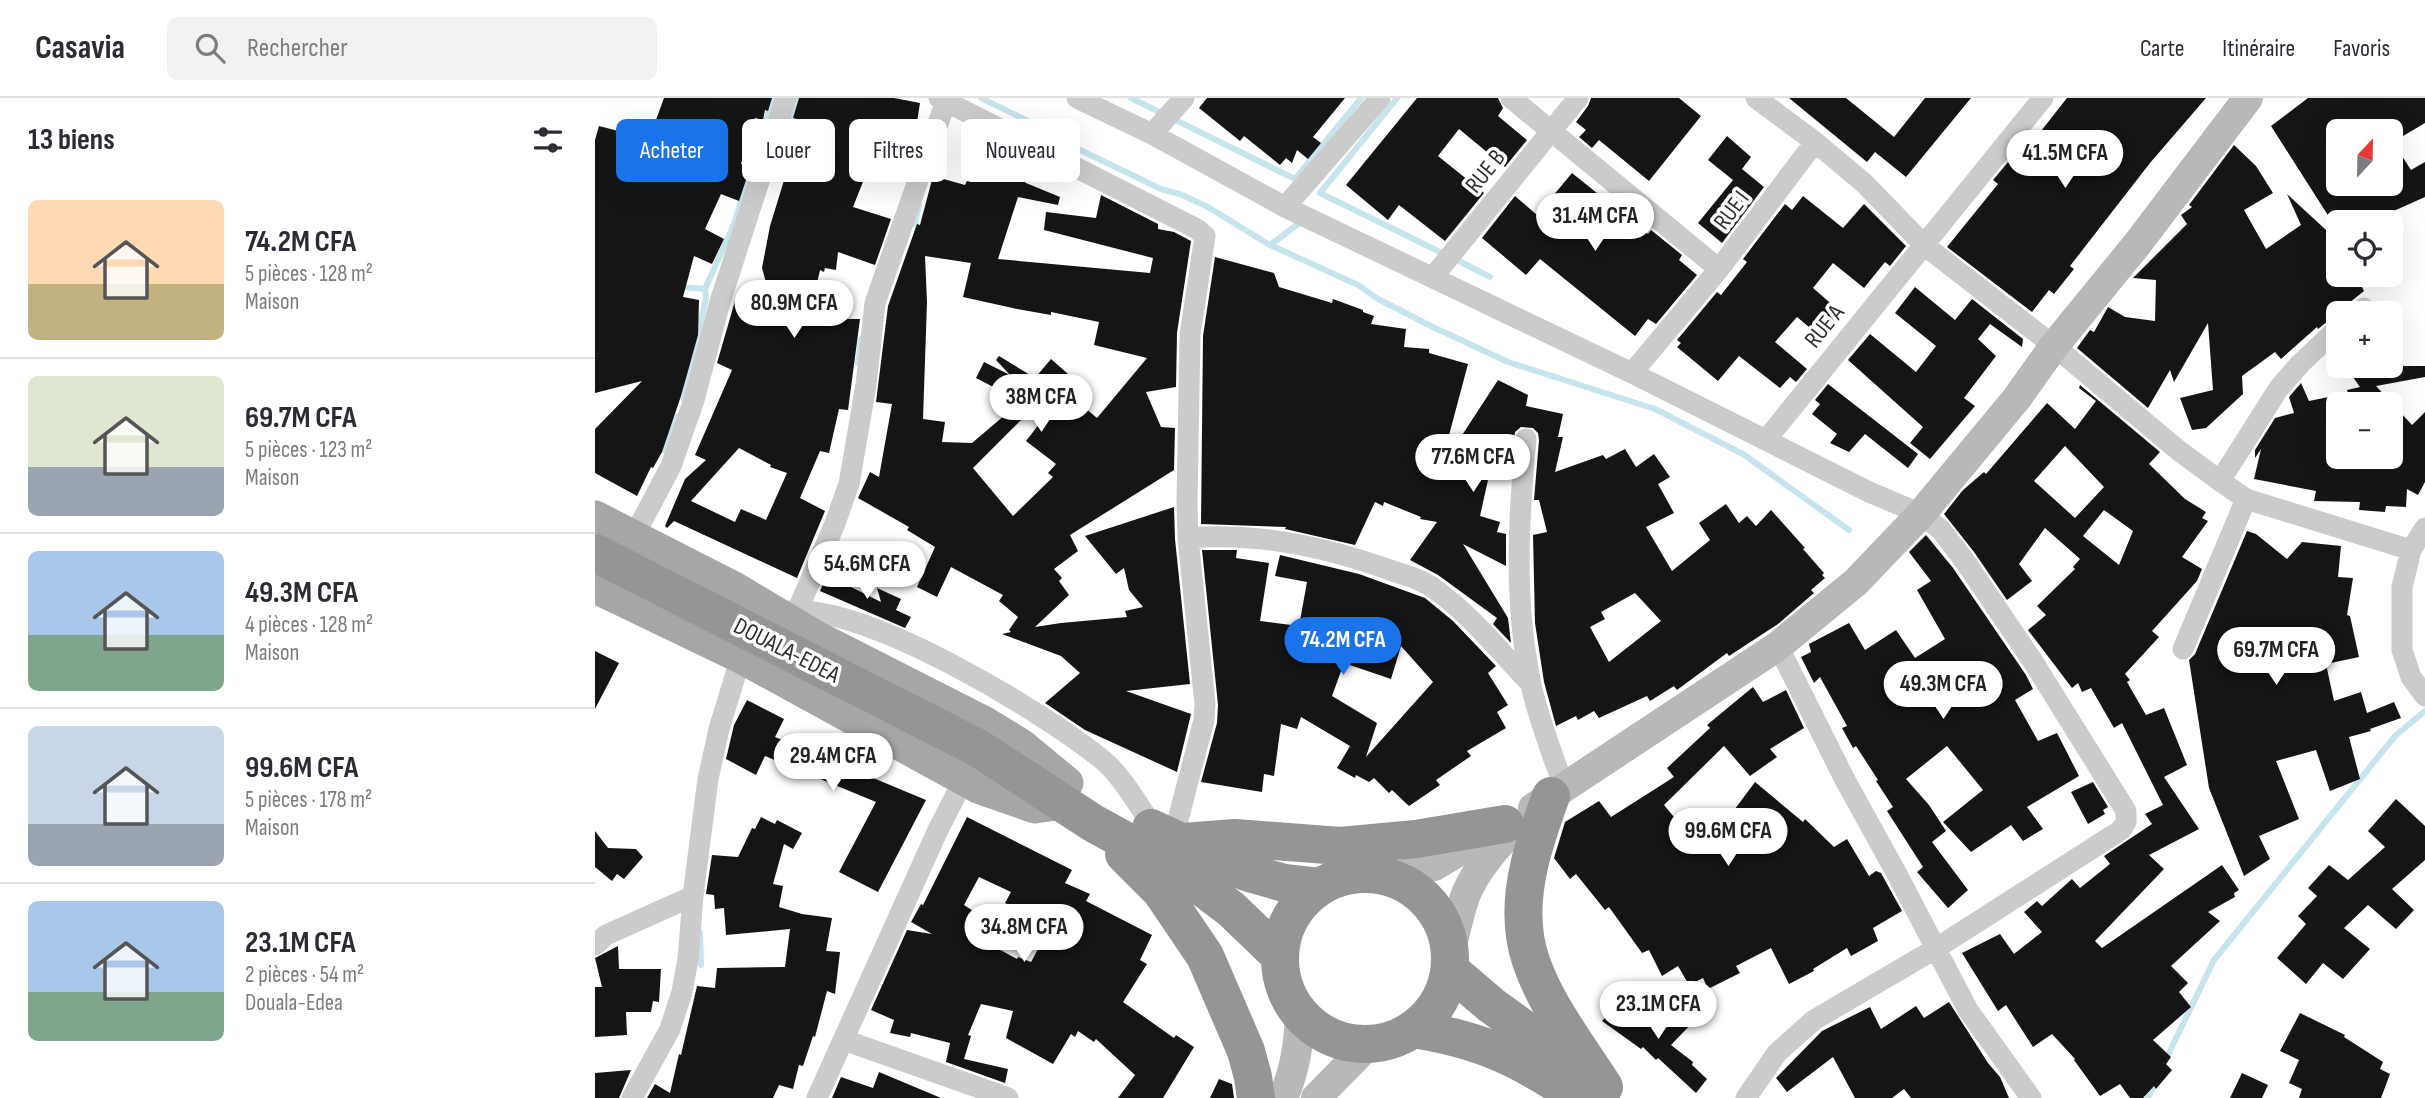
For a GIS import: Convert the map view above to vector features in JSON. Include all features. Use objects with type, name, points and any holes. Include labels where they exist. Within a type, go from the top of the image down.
[{"type":"highway","name":"DOUALA-EDEA","points":[[595,553],[971,764],[1169,837],[1246,872],[1284,883],[1320,887]]},
{"type":"highway","name":"DOUALA-EDEA","points":[[1074,803],[1182,872],[1231,909],[1280,956]]},
{"type":"highway","points":[[1074,803],[1161,891],[1205,956],[1246,1051],[1254,1077],[1256,1098]]},
{"type":"highway","points":[[1169,837],[1235,838],[1340,846],[1416,839],[1536,805],[1523,907],[1525,937],[1545,993],[1606,1095]]},
{"type":"highway","points":[[1354,875],[1390,878],[1408,886],[1425,899],[1437,915],[1446,933],[1450,962],[1443,994],[1435,1007],[1413,1029],[1385,1042],[1354,1043],[1324,1033],[1300,1013],[1285,986],[1280,956],[1287,925],[1306,898],[1320,887],[1336,879],[1354,875]]},
{"type":"highway","points":[[1450,962],[1491,1005],[1606,1095]]},
{"type":"highway","points":[[1413,1029],[1454,1036],[1484,1045],[1548,1084],[1606,1095]]},
{"type":"main road","points":[[1390,878],[1434,866],[1536,805],[1778,646],[1856,582],[1921,514],[2017,398],[2054,346],[2138,243],[2248,98]]},
{"type":"main road","points":[[595,517],[787,612],[816,637],[985,723],[1021,745],[1074,803]]},
{"type":"main road","points":[[595,587],[971,764]]},
{"type":"main road","points":[[1450,962],[1466,895],[1473,880],[1489,856],[1536,805]]},
{"type":"main road","points":[[1283,1098],[1298,1051],[1300,1013]]},
{"type":"main road","points":[[1316,1098],[1369,1044]]},
{"type":"street","points":[[634,536],[671,466],[694,400],[720,302],[786,98]]},
{"type":"street","points":[[1077,98],[1285,207],[1632,373],[1869,492],[1921,514],[1941,530],[1964,560],[2032,660],[2126,811],[2126,821],[2121,830],[1935,949],[1814,1020],[1777,1053],[1746,1098]]},
{"type":"street","points":[[1152,135],[1184,98]]},
{"type":"street","points":[[1285,207],[1380,98]]},
{"type":"street","points":[[1511,98],[1719,269]]},
{"type":"street","name":"RUE B","points":[[1433,277],[1578,98]]},
{"type":"street","points":[[1756,98],[1864,183],[1924,245],[2054,346],[2178,450],[2246,499],[2411,550]]},
{"type":"street","name":"RUE A","points":[[1766,440],[2043,98]]},
{"type":"street","points":[[942,100],[1197,229],[1205,236],[1190,335],[1188,538],[1205,704],[1204,720],[1169,837],[1108,764],[980,679],[886,633],[829,614],[787,612],[834,526],[849,484],[866,385],[875,303],[942,100]]},
{"type":"street","name":"RUE I","points":[[1632,373],[1719,269],[1815,142]]},
{"type":"street","points":[[2220,481],[2279,388],[2326,339]]},
{"type":"street","points":[[1526,439],[1519,512],[1520,591],[1536,705],[1536,805]]},
{"type":"street","points":[[2183,649],[2246,499]]},
{"type":"street","points":[[2425,528],[2411,550],[2402,587],[2402,650],[2411,677],[2425,695]]},
{"type":"street","points":[[1188,538],[1286,542],[1365,561],[1421,581],[1469,617],[1531,684]]},
{"type":"street","points":[[1778,646],[1844,778],[1968,1010],[2031,1098]]},
{"type":"street","points":[[632,1098],[670,1029],[682,992],[708,779],[719,729],[741,657]]},
{"type":"street","points":[[817,1098],[937,832],[971,764]]},
{"type":"street","points":[[595,945],[607,935],[693,895]]},
{"type":"street","points":[[843,1040],[1008,1098]]},
{"type":"building","points":[[664,98],[772,98],[763,119],[742,119],[741,164],[742,182],[745,182],[739,201],[721,194],[705,229],[724,239],[712,264],[694,256],[683,297],[699,300],[698,335],[662,452],[653,468],[651,467],[637,496],[595,473],[595,429],[642,381],[595,393],[595,140],[599,126],[616,130],[616,182],[728,182],[728,119],[656,119]]},
{"type":"building","points":[[799,98],[894,98],[920,103],[917,119],[849,119],[849,182],[863,182],[853,207],[891,219],[875,265],[838,252],[836,270],[820,270],[815,292],[818,318],[841,316],[842,319],[860,319],[848,410],[839,409],[829,453],[820,451],[800,498],[825,511],[797,578],[674,521],[667,528],[665,526],[685,479],[706,460],[695,455],[732,370],[717,363],[735,301],[765,303],[761,288],[767,286],[762,268],[770,226],[784,182],[835,182],[835,119],[793,118]],"holes":[[[739,448],[771,465],[770,467],[787,473],[766,520],[741,509],[735,522],[691,501]]]},
{"type":"building","points":[[1207,98],[1345,98],[1313,137],[1321,143],[1308,159],[1297,150],[1292,163],[1286,158],[1280,165],[1244,136],[1240,141],[1199,108]]},
{"type":"building","points":[[1417,98],[1498,98],[1503,108],[1498,116],[1527,140],[1505,167],[1459,129],[1438,156],[1484,193],[1445,241],[1399,205],[1388,220],[1346,185]]},
{"type":"building","points":[[1591,98],[1679,98],[1701,116],[1649,181],[1599,140],[1592,148],[1579,137],[1586,130],[1576,122]]},
{"type":"building","points":[[1789,98],[1846,98],[1894,137],[1925,98],[1971,98],[1906,177],[1875,152],[1867,162]]},
{"type":"building","points":[[2067,98],[2206,98],[2150,163],[2070,266],[2074,269],[2054,294],[2049,290],[2032,312],[1947,247],[1998,184],[1993,180],[2014,155],[2019,159]]},
{"type":"building","points":[[2308,98],[2425,98],[2425,123],[2403,136],[2403,119],[2326,119],[2326,196],[2403,196],[2403,158],[2411,170],[2425,162],[2425,197],[2396,210],[2326,210],[2326,212],[2271,126]]},
{"type":"building","points":[[1727,136],[1751,157],[1742,169],[1764,187],[1722,243],[1698,223],[1733,180],[1708,160]]},
{"type":"building","points":[[2234,145],[2256,166],[2273,193],[2244,210],[2266,249],[2301,225],[2287,194],[2326,230],[2326,287],[2362,287],[2364,291],[2352,301],[2326,301],[2326,323],[2318,329],[2317,327],[2281,359],[2275,352],[2242,376],[2243,394],[2206,428],[2192,430],[2180,398],[2213,390],[2208,323],[2174,382],[2170,370],[2148,408],[2077,348],[2090,330],[2094,332],[2108,307],[2125,317],[2155,321],[2156,280],[2133,278],[2187,224],[2181,215],[2192,207],[2189,205]]},
{"type":"building","points":[[1572,173],[1648,234],[1651,230],[1682,255],[1679,260],[1697,275],[1656,324],[1648,319],[1635,336],[1540,259],[1526,275],[1482,238],[1515,196],[1537,215]]},
{"type":"building","points":[[947,180],[965,185],[966,182],[1025,182],[1060,197],[1058,205],[1018,197],[998,259],[1150,273],[1153,258],[1044,230],[1046,212],[1096,218],[1101,195],[1158,224],[1158,229],[1174,232],[1191,241],[1177,333],[1176,387],[1146,392],[1161,427],[1175,428],[1174,470],[1070,535],[1078,551],[1054,569],[1062,578],[1059,581],[1069,595],[1035,627],[1127,617],[1125,611],[1143,607],[1129,590],[1124,568],[1116,574],[1085,536],[1174,507],[1190,684],[1126,691],[1191,714],[1177,772],[1085,730],[1045,703],[1080,673],[1061,656],[1002,634],[1011,632],[1009,630],[1018,617],[999,601],[1003,595],[951,567],[937,597],[917,587],[935,547],[907,530],[909,527],[858,498],[870,472],[879,477],[892,404],[876,402],[888,306],[917,224],[920,225],[931,182]],"holes":[[[925,256],[971,263],[963,297],[1099,322],[1094,345],[1147,358],[1097,418],[1066,392],[1076,381],[1051,359],[1035,378],[999,356],[996,360],[1010,375],[984,362],[976,378],[1005,393],[1012,378],[1047,414],[1026,441],[1056,464],[1048,473],[1053,477],[1013,516],[973,468],[1027,414],[1018,404],[972,443],[942,442],[945,422],[923,419],[927,302]]]},
{"type":"building","points":[[1803,196],[1843,228],[1864,204],[1906,246],[1890,266],[1885,262],[1864,288],[1833,263],[1813,288],[1843,314],[1822,338],[1797,317],[1775,342],[1807,369],[1796,382],[1790,377],[1780,388],[1739,356],[1718,381],[1677,347],[1681,343],[1677,340],[1717,292],[1721,295],[1747,262],[1743,259],[1785,204],[1792,210]]},
{"type":"building","points":[[1215,257],[1274,273],[1279,287],[1332,303],[1333,299],[1363,310],[1374,316],[1371,324],[1406,329],[1404,347],[1429,349],[1429,353],[1468,364],[1440,469],[1498,380],[1528,395],[1526,406],[1563,414],[1558,437],[1563,437],[1555,472],[1603,455],[1606,459],[1625,449],[1636,467],[1654,454],[1670,477],[1658,484],[1674,513],[1646,527],[1672,571],[1710,540],[1699,523],[1726,504],[1739,523],[1747,516],[1756,526],[1771,510],[1805,548],[1803,549],[1824,573],[1822,575],[1825,578],[1811,590],[1814,593],[1778,624],[1729,656],[1727,653],[1677,690],[1674,686],[1650,701],[1647,696],[1599,718],[1594,711],[1578,720],[1576,716],[1556,726],[1544,682],[1535,623],[1533,535],[1547,532],[1539,500],[1534,500],[1538,433],[1533,428],[1521,427],[1515,432],[1510,474],[1490,471],[1480,516],[1500,522],[1497,532],[1506,534],[1506,566],[1463,544],[1508,618],[1511,643],[1493,624],[1497,618],[1438,575],[1410,560],[1437,522],[1420,519],[1421,517],[1384,502],[1383,506],[1375,502],[1355,545],[1285,529],[1286,527],[1201,524],[1203,336]],"holes":[[[1635,593],[1661,621],[1609,662],[1590,627],[1605,619],[1601,612]]]},
{"type":"building","points":[[1915,287],[1955,320],[1972,299],[2023,339],[2022,347],[1990,324],[1978,339],[1996,356],[1964,398],[1975,406],[1930,459],[1910,443],[1923,427],[1848,360],[1870,334],[1916,372],[1936,346],[1895,313]]},
{"type":"building","points":[[2403,366],[2425,366],[2425,377],[2376,386],[2382,392],[2348,392],[2360,387],[2354,378],[2403,378]]},
{"type":"building","points":[[2301,383],[2309,401],[2326,397],[2326,469],[2403,469],[2403,415],[2412,425],[2425,412],[2425,482],[2418,495],[2407,489],[2406,507],[2386,506],[2385,512],[2359,510],[2360,502],[2314,501],[2316,491],[2254,479],[2261,449],[2255,458],[2255,450],[2275,418],[2294,413],[2289,397]]},
{"type":"building","points":[[1828,384],[1918,454],[1908,468],[1865,434],[1849,452],[1830,443],[1837,434],[1812,414],[1820,404],[1815,400]]},
{"type":"building","points":[[2080,385],[2160,452],[2149,464],[2185,499],[2206,512],[2202,518],[2208,521],[2182,557],[2202,569],[2197,581],[2152,631],[2159,637],[2125,674],[2146,715],[2164,708],[2187,765],[2164,777],[2199,829],[2149,855],[2164,869],[2095,941],[2102,948],[2222,865],[2239,890],[2234,893],[2235,897],[2208,912],[2220,921],[2171,966],[2188,983],[2179,992],[2191,1007],[2153,1040],[2171,1057],[2166,1064],[2172,1070],[2156,1089],[2154,1086],[2143,1098],[2130,1098],[2120,1084],[2100,1096],[2075,1059],[2052,1034],[2033,1047],[2006,1005],[1998,1011],[1962,953],[2000,934],[2014,954],[2042,932],[2024,912],[2037,901],[2042,906],[2072,879],[2080,888],[2110,864],[2104,856],[2152,824],[2145,814],[2163,805],[2122,723],[2114,728],[2091,688],[2082,692],[2078,683],[2072,688],[2028,630],[2046,615],[2037,606],[2075,569],[2073,567],[2080,559],[2045,528],[2019,564],[2032,581],[2007,600],[1944,514],[1963,490],[1984,472],[1986,474],[2047,403],[2075,429],[2096,401],[2079,388]],"holes":[[[2065,446],[2104,487],[2075,518],[2034,481]],[[2104,510],[2133,531],[2119,565],[2083,536]]]},
{"type":"building","points":[[2247,531],[2256,534],[2287,559],[2302,542],[2341,546],[2338,577],[2353,578],[2347,615],[2350,616],[2359,657],[2326,664],[2334,701],[2361,692],[2367,713],[2394,702],[2401,718],[2349,737],[2360,779],[2330,791],[2316,750],[2276,761],[2299,819],[2259,836],[2270,859],[2244,876],[2209,788],[2189,660],[2195,654]]},
{"type":"building","points":[[1926,535],[1953,568],[2026,675],[2033,689],[2015,700],[2038,741],[2057,733],[2079,776],[2027,807],[2043,829],[2023,841],[2011,825],[1971,852],[1943,822],[1983,790],[1947,746],[1906,779],[1929,805],[1946,831],[1932,842],[1968,890],[1948,908],[1917,872],[1923,867],[1887,811],[1893,807],[1856,746],[1853,748],[1842,728],[1847,726],[1820,677],[1814,683],[1801,657],[1811,652],[1809,644],[1849,623],[1865,650],[1896,630],[1915,658],[1945,639],[1917,590],[1931,581],[1909,552]]},
{"type":"building","points":[[1202,550],[1237,550],[1236,558],[1269,563],[1260,621],[1299,626],[1307,582],[1275,576],[1280,555],[1359,574],[1425,598],[1453,621],[1496,666],[1488,673],[1508,705],[1497,712],[1506,728],[1467,751],[1471,756],[1436,780],[1440,785],[1409,806],[1392,790],[1389,793],[1374,778],[1369,782],[1337,768],[1350,746],[1301,717],[1297,729],[1281,724],[1274,776],[1264,774],[1262,792],[1201,782],[1217,723],[1218,705]],"holes":[[[1401,646],[1433,682],[1366,757],[1377,723],[1332,696],[1344,663],[1391,679]]]},
{"type":"building","points":[[827,575],[881,602],[877,588],[901,599],[896,610],[911,617],[905,628],[820,591]]},
{"type":"building","points":[[595,651],[619,663],[595,709]]},
{"type":"building","points":[[1753,687],[1763,702],[1786,690],[1804,728],[1770,749],[1777,757],[1750,776],[1724,746],[1664,805],[1703,852],[1755,782],[1803,822],[1805,819],[1834,847],[1847,839],[1869,876],[1876,871],[1881,873],[1902,911],[1873,928],[1878,941],[1851,956],[1847,948],[1813,969],[1814,971],[1789,984],[1771,948],[1736,966],[1740,973],[1708,989],[1703,978],[1689,985],[1678,966],[1662,976],[1649,950],[1642,953],[1609,907],[1605,910],[1576,874],[1570,879],[1554,858],[1565,822],[1599,801],[1611,817],[1674,777],[1667,768],[1710,728],[1707,725]]},
{"type":"building","points":[[747,700],[784,719],[775,737],[926,800],[878,892],[839,872],[876,802],[765,756],[756,775],[726,759],[734,725]]},
{"type":"building","points":[[2093,782],[2108,807],[2103,810],[2105,814],[2088,824],[2071,792]]},
{"type":"building","points":[[2396,799],[2425,826],[2425,860],[2392,889],[2414,910],[2396,929],[2368,905],[2344,928],[2370,949],[2343,979],[2323,963],[2306,984],[2277,958],[2306,924],[2298,916],[2317,896],[2308,888],[2329,865],[2348,880],[2385,847],[2368,831]]},
{"type":"building","points":[[761,817],[775,824],[777,820],[802,833],[793,849],[784,844],[773,884],[783,886],[779,907],[802,914],[832,918],[826,951],[840,952],[835,994],[827,991],[815,1037],[813,1036],[803,1066],[799,1065],[793,1089],[779,1085],[773,1098],[647,1098],[655,1084],[670,1093],[697,986],[715,988],[717,968],[785,967],[790,929],[726,935],[724,908],[715,909],[714,895],[706,894],[712,855],[738,857],[752,828],[755,829]]},
{"type":"building","points":[[967,817],[1072,870],[1065,883],[1090,894],[1086,901],[1152,935],[1140,960],[1147,964],[1123,1002],[1174,1038],[1176,1035],[1194,1047],[1163,1098],[1118,1098],[1135,1075],[1096,1039],[1094,1042],[1078,1031],[1075,1037],[1071,1034],[1053,1064],[1006,1038],[1013,1011],[981,1004],[968,1035],[971,1036],[964,1059],[1008,1069],[1005,1083],[946,1062],[950,1043],[911,1033],[910,1037],[890,1033],[894,1020],[871,1010],[907,930],[932,934],[911,922],[921,904],[923,905]],"holes":[[[979,877],[1011,892],[1005,903],[1050,927],[1031,962],[1018,957],[1017,959],[980,939],[990,922],[964,905]]]},
{"type":"building","points":[[595,831],[608,848],[636,849],[643,857],[624,879],[617,874],[612,881],[595,867]]},
{"type":"building","points":[[618,946],[619,969],[661,969],[659,1002],[653,1001],[651,1012],[626,1012],[627,1035],[595,1037],[595,987],[602,987],[595,958]]},
{"type":"building","points":[[1622,1000],[1660,1033],[1687,1007],[1697,1018],[1671,1045],[1693,1062],[1692,1065],[1707,1079],[1696,1093],[1658,1058],[1656,1060],[1643,1047],[1641,1049],[1602,1021]]},
{"type":"building","points":[[1949,1002],[2000,1077],[2009,1098],[1911,1098],[1904,1089],[1892,1098],[1855,1098],[1833,1057],[1787,1092],[1776,1078],[1822,1031],[1870,1007],[1881,1029],[1916,1006],[1924,1018]]},
{"type":"building","points":[[2300,1013],[2345,1035],[2344,1037],[2383,1062],[2380,1069],[2390,1074],[2381,1098],[2299,1098],[2302,1089],[2289,1083],[2299,1060],[2280,1051]]},
{"type":"building","points":[[631,1070],[619,1098],[595,1098],[595,1073]]},
{"type":"building","points":[[879,1072],[941,1098],[832,1098],[841,1077],[873,1088]]},
{"type":"building","points":[[2242,1073],[2268,1085],[2262,1098],[2230,1098]]},
{"type":"building","points":[[1219,1079],[1232,1084],[1234,1098],[1210,1098]]},
{"type":"waterway","points":[[684,399],[706,298],[705,289],[734,224],[773,98]]},
{"type":"waterway","points":[[791,119],[798,98]]},
{"type":"waterway","points":[[981,98],[1161,189],[1180,194],[1208,207],[1268,244],[1358,285],[1378,299],[1508,362],[1655,409],[1743,454],[1849,530]]},
{"type":"waterway","points":[[1131,98],[1295,179],[1361,98]]},
{"type":"waterway","points":[[1397,98],[1320,193],[1444,254]]},
{"type":"waterway","points":[[915,224],[919,205]]},
{"type":"waterway","points":[[1273,243],[1298,224]]},
{"type":"waterway","points":[[1455,259],[1490,277]]},
{"type":"waterway","points":[[680,287],[705,289]]},
{"type":"waterway","points":[[858,363],[861,339]]},
{"type":"waterway","points":[[664,450],[678,416]]},
{"type":"waterway","points":[[2165,1061],[2214,960],[2395,736],[2425,711]]},
{"type":"waterway","points":[[700,932],[701,965]]},
{"type":"waterway","points":[[2148,1098],[2156,1080]]}]
